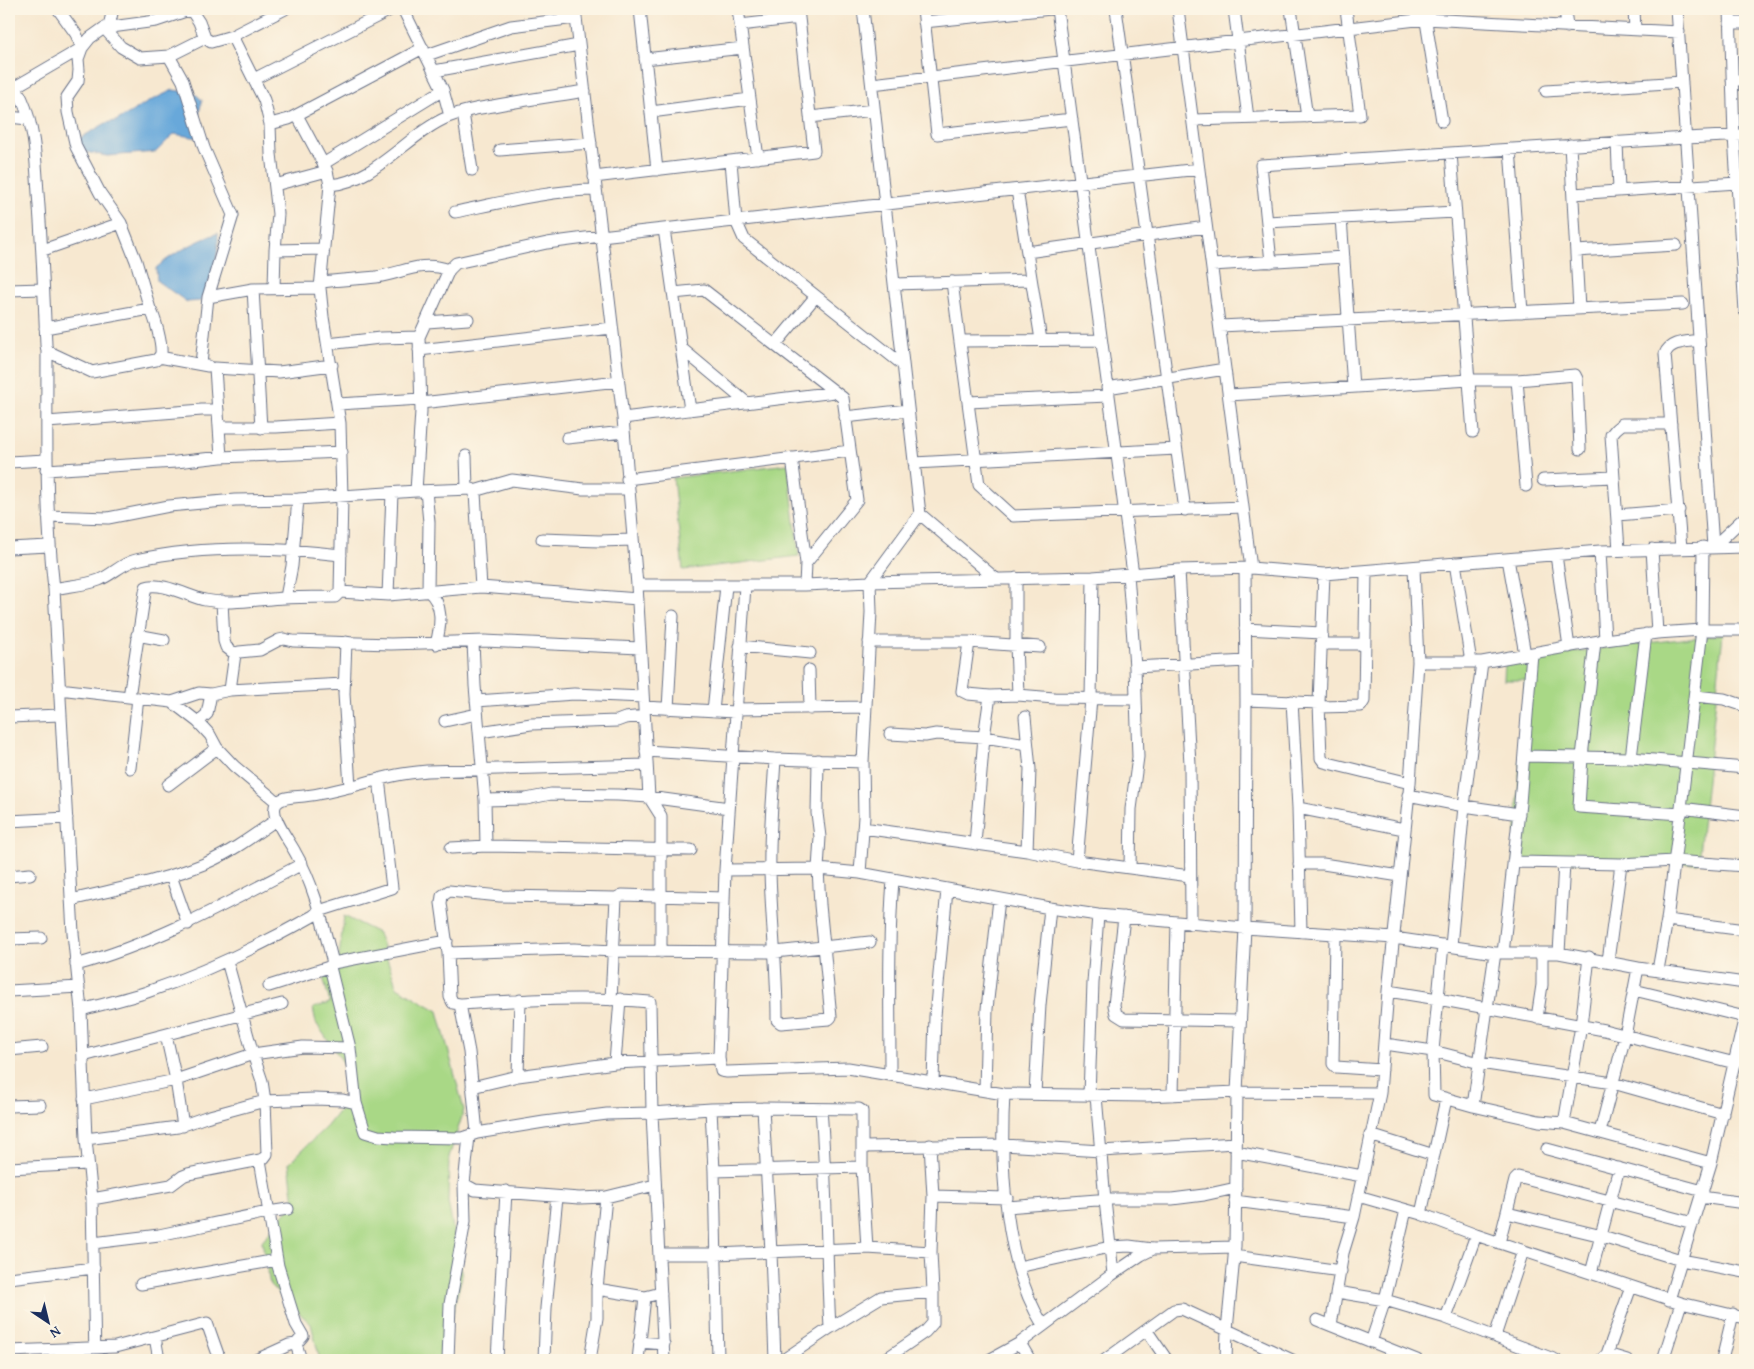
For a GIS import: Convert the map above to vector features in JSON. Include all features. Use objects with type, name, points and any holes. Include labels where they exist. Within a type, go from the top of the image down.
[{"type":"street","points":[[58,9],[76,34],[82,48]]},
{"type":"street","points":[[107,27],[113,9]]},
{"type":"street","points":[[48,351],[92,372],[156,360],[161,350],[154,316],[121,223],[100,193],[76,147],[68,112],[67,97],[78,81],[78,59],[82,48],[90,38],[107,27],[156,21],[192,9],[205,38],[211,42],[232,36],[286,9]]},
{"type":"street","points":[[254,79],[392,9]]},
{"type":"street","points":[[403,9],[443,90],[450,116]]},
{"type":"street","points":[[640,9],[657,170]]},
{"type":"street","points":[[738,9],[758,158]]},
{"type":"street","points":[[863,9],[920,514],[996,579]]},
{"type":"street","points":[[922,9],[937,134],[1072,119]]},
{"type":"street","points":[[924,22],[982,12],[1051,9]]},
{"type":"street","points":[[1058,9],[1124,512],[1130,574],[1138,757],[1131,809],[1130,868]]},
{"type":"street","points":[[1116,9],[1185,510]]},
{"type":"street","points":[[1178,9],[1229,395],[1243,507],[1248,568],[1245,629],[1245,928],[1236,1092],[1234,1252],[1226,1360]]},
{"type":"street","points":[[1234,9],[1248,118]]},
{"type":"street","points":[[1291,9],[1307,117]]},
{"type":"street","points":[[1192,120],[1360,115],[1346,9]]},
{"type":"street","points":[[1565,9],[1567,26]]},
{"type":"street","points":[[1634,9],[1635,30]]},
{"type":"street","points":[[1658,970],[1667,920],[1695,696],[1708,547],[1699,340],[1677,9]]},
{"type":"street","points":[[1730,9],[1732,80],[1740,136],[1737,183],[1743,215],[1745,311]]},
{"type":"street","points":[[594,177],[814,151],[799,13],[740,25]]},
{"type":"street","points":[[270,124],[284,122],[425,52],[511,26],[576,14],[624,432],[638,598],[649,796],[661,816],[661,952]]},
{"type":"street","points":[[872,84],[1348,28],[1424,14],[1567,26],[1679,32]]},
{"type":"street","points":[[1424,14],[1442,121]]},
{"type":"street","points":[[1730,23],[1745,23]]},
{"type":"street","points":[[107,27],[121,47],[140,58],[170,56],[205,38]]},
{"type":"street","points":[[232,36],[254,79],[266,107],[270,124],[271,154],[278,214],[274,288]]},
{"type":"street","points":[[434,71],[579,45]]},
{"type":"street","points":[[82,48],[12,84],[22,100],[32,130],[43,250],[43,289],[48,351],[46,465],[49,546],[54,589],[76,964],[81,1010],[86,1139],[92,1199],[95,1355]]},
{"type":"street","points":[[645,59],[743,48]]},
{"type":"street","points":[[170,56],[183,81],[204,148],[233,215],[208,297],[201,364]]},
{"type":"street","points":[[1732,80],[1745,80]]},
{"type":"street","points":[[1546,91],[1682,82]]},
{"type":"street","points":[[275,185],[325,167],[443,90]]},
{"type":"street","points":[[330,185],[337,185],[352,179],[378,165],[433,125],[450,116],[518,101],[584,92]]},
{"type":"street","points":[[651,112],[750,98]]},
{"type":"street","points":[[810,118],[874,110]]},
{"type":"street","points":[[462,113],[472,170]]},
{"type":"street","points":[[130,768],[137,635],[145,589],[148,586],[177,591],[206,600],[222,601],[335,597],[340,592],[342,452],[338,404],[321,285],[330,185],[325,167],[297,115]]},
{"type":"street","points":[[9,117],[28,119]]},
{"type":"street","points":[[1271,262],[1261,165],[1740,136]]},
{"type":"street","points":[[1617,142],[1618,190]]},
{"type":"street","points":[[500,150],[591,143]]},
{"type":"street","points":[[1570,145],[1579,309]]},
{"type":"street","points":[[1510,149],[1522,312]]},
{"type":"street","points":[[1451,153],[1473,432]]},
{"type":"street","points":[[731,161],[736,221],[744,239],[903,365]]},
{"type":"street","points":[[428,590],[429,522],[421,491],[419,337],[449,270],[456,263],[547,243],[601,236],[1199,168]]},
{"type":"street","points":[[1573,194],[1737,183]]},
{"type":"street","points":[[455,212],[582,190],[596,190]]},
{"type":"street","points":[[1017,190],[1040,340]]},
{"type":"street","points":[[1267,222],[1456,212]]},
{"type":"street","points":[[1341,218],[1353,387]]},
{"type":"street","points":[[43,250],[121,223]]},
{"type":"street","points":[[1027,252],[1206,226]]},
{"type":"street","points":[[664,229],[690,410]]},
{"type":"street","points":[[1576,251],[1676,245]]},
{"type":"street","points":[[275,250],[324,250]]},
{"type":"street","points":[[1212,265],[1344,258]]},
{"type":"street","points":[[208,297],[253,290],[321,285],[378,276],[426,265],[438,266],[449,270]]},
{"type":"street","points":[[894,284],[1031,280]]},
{"type":"street","points":[[952,282],[979,485],[1013,516],[1243,507]]},
{"type":"street","points":[[9,290],[43,289]]},
{"type":"street","points":[[253,290],[262,428]]},
{"type":"street","points":[[673,293],[704,290],[843,398],[856,500],[806,564]]},
{"type":"street","points":[[775,345],[816,296]]},
{"type":"street","points":[[1220,326],[1683,304]]},
{"type":"street","points":[[45,328],[150,309]]},
{"type":"street","points":[[427,322],[468,319]]},
{"type":"street","points":[[419,350],[612,328]]},
{"type":"street","points":[[328,344],[380,338],[419,337]]},
{"type":"street","points":[[960,341],[1100,340]]},
{"type":"street","points":[[1681,548],[1665,354],[1667,348],[1672,344],[1699,340]]},
{"type":"street","points":[[681,348],[747,403]]},
{"type":"street","points":[[159,357],[215,368],[257,371],[279,372],[332,365]]},
{"type":"street","points":[[215,368],[221,457]]},
{"type":"street","points":[[968,402],[1108,392],[1167,378],[1225,369]]},
{"type":"street","points":[[1229,395],[1470,380],[1516,380],[1575,375],[1577,379],[1580,449]]},
{"type":"street","points":[[1516,380],[1526,486]]},
{"type":"street","points":[[338,404],[421,401],[618,381]]},
{"type":"street","points":[[622,418],[835,392]]},
{"type":"street","points":[[47,422],[218,410]]},
{"type":"street","points":[[845,418],[908,410]]},
{"type":"street","points":[[220,427],[262,428],[340,422]]},
{"type":"street","points":[[1619,550],[1611,435],[1622,424],[1671,424]]},
{"type":"street","points":[[567,438],[624,432]]},
{"type":"street","points":[[914,463],[1176,450]]},
{"type":"street","points":[[48,516],[108,518],[169,506],[235,500],[298,499],[421,491],[471,490],[512,480],[582,489],[628,484],[792,458],[850,451]]},
{"type":"street","points":[[9,462],[46,465],[176,462],[221,457],[342,452]]},
{"type":"street","points":[[466,456],[481,587]]},
{"type":"street","points":[[792,458],[806,564],[805,585]]},
{"type":"street","points":[[1543,480],[1614,477]]},
{"type":"street","points":[[388,595],[392,493]]},
{"type":"street","points":[[286,598],[294,549],[298,499]]},
{"type":"street","points":[[1618,515],[1679,510]]},
{"type":"street","points":[[860,873],[870,582],[920,514]]},
{"type":"street","points":[[1708,547],[1745,517]]},
{"type":"street","points":[[542,539],[599,542],[633,540]]},
{"type":"street","points":[[9,548],[49,546]]},
{"type":"street","points":[[637,585],[805,585],[1093,576],[1179,570],[1248,568],[1324,574],[1600,551],[1745,547]]},
{"type":"street","points":[[54,589],[99,580],[133,560],[182,552],[294,549],[341,555]]},
{"type":"street","points":[[1631,758],[1652,634],[1652,549]]},
{"type":"street","points":[[1600,551],[1600,641],[1582,757],[1579,807],[1681,811],[1745,816]]},
{"type":"street","points":[[1556,555],[1569,647]]},
{"type":"street","points":[[1473,1106],[1487,1009],[1499,953],[1513,862],[1524,756],[1528,654],[1508,559]]},
{"type":"street","points":[[1455,563],[1477,662],[1464,806],[1447,945],[1438,999],[1433,1051],[1433,1093],[1446,1099],[1473,1106],[1539,1121],[1564,1123],[1600,1132],[1711,1163]]},
{"type":"street","points":[[1332,1326],[1343,1253],[1354,1217],[1380,1093],[1388,991],[1410,783],[1418,662],[1414,568]]},
{"type":"street","points":[[1179,570],[1190,764],[1191,924]]},
{"type":"street","points":[[1246,700],[1361,706],[1364,701],[1366,571]]},
{"type":"street","points":[[1324,574],[1319,705],[1321,758],[1324,762],[1410,783]]},
{"type":"street","points":[[1078,861],[1091,699],[1093,576]]},
{"type":"street","points":[[1016,578],[1018,695]]},
{"type":"street","points":[[713,711],[726,586]]},
{"type":"street","points":[[745,586],[728,808],[722,952],[720,1070],[727,1072],[848,1068],[1004,1094],[1092,1096],[1236,1092],[1380,1093]]},
{"type":"street","points":[[340,592],[388,595],[428,590],[481,587],[638,598]]},
{"type":"street","points":[[428,590],[435,596],[440,612],[436,644]]},
{"type":"street","points":[[222,601],[224,641],[226,647],[234,654]]},
{"type":"street","points":[[668,708],[673,616]]},
{"type":"street","points":[[1245,629],[1365,644]]},
{"type":"street","points":[[1418,662],[1477,662],[1652,634],[1702,630],[1745,630]]},
{"type":"street","points":[[137,635],[164,640]]},
{"type":"street","points":[[234,654],[260,650],[281,639],[436,644],[473,642],[640,648]]},
{"type":"street","points":[[346,642],[344,684],[350,787]]},
{"type":"street","points":[[473,642],[485,800],[486,846]]},
{"type":"street","points":[[869,642],[969,642],[1040,646]]},
{"type":"street","points":[[969,642],[962,691],[968,694],[1136,699]]},
{"type":"street","points":[[740,646],[810,653]]},
{"type":"street","points":[[230,690],[234,654]]},
{"type":"street","points":[[1135,667],[1246,661]]},
{"type":"street","points":[[809,670],[810,709]]},
{"type":"street","points":[[59,689],[172,702],[199,694],[211,694],[230,690],[344,684]]},
{"type":"street","points":[[198,722],[207,714],[211,694]]},
{"type":"street","points":[[476,701],[574,694],[644,707],[713,711],[865,707]]},
{"type":"street","points":[[975,844],[984,737],[990,696]]},
{"type":"street","points":[[1695,696],[1724,699],[1745,706]]},
{"type":"street","points":[[172,702],[198,722],[210,735],[217,748],[239,771],[277,802]]},
{"type":"street","points":[[1292,702],[1298,808],[1301,932]]},
{"type":"street","points":[[480,732],[531,724],[617,721],[644,707]]},
{"type":"street","points":[[445,721],[477,714]]},
{"type":"street","points":[[9,717],[61,715]]},
{"type":"street","points":[[1025,716],[1030,769],[1027,851]]},
{"type":"street","points":[[890,734],[984,737],[1027,744]]},
{"type":"street","points":[[168,785],[217,748]]},
{"type":"street","points":[[646,752],[863,762]]},
{"type":"street","points":[[1524,756],[1631,758],[1745,768]]},
{"type":"street","points":[[775,759],[770,870],[773,935],[776,952],[777,1020],[781,1023],[829,1019],[832,1014],[824,947],[818,869],[820,837],[817,813],[818,760]]},
{"type":"street","points":[[646,765],[418,772],[311,795],[286,798],[277,802],[275,806],[276,820],[302,864],[319,911],[350,1048],[356,1103],[365,1132],[378,1136],[462,1138],[544,1122],[588,1116],[652,1114],[711,1108],[862,1111],[862,1166],[867,1248]]},
{"type":"street","points":[[81,1010],[146,993],[227,962],[271,940],[319,911],[392,888],[379,779]]},
{"type":"street","points":[[485,800],[526,799],[551,794],[649,796],[728,808]]},
{"type":"street","points":[[1408,795],[1519,814]]},
{"type":"street","points":[[1298,808],[1404,829]]},
{"type":"street","points":[[9,821],[67,818]]},
{"type":"street","points":[[72,900],[171,876],[206,863],[236,847],[276,820]]},
{"type":"street","points":[[863,828],[1190,876]]},
{"type":"street","points":[[451,848],[486,846],[691,850]]},
{"type":"street","points":[[1513,862],[1620,864],[1674,861],[1745,866]]},
{"type":"street","points":[[1559,953],[1564,863]]},
{"type":"street","points":[[76,964],[106,956],[188,924],[302,864]]},
{"type":"street","points":[[1300,864],[1323,864],[1400,876]]},
{"type":"street","points":[[1608,961],[1620,864]]},
{"type":"street","points":[[725,870],[818,869],[860,873],[947,890],[1098,915],[1191,924],[1394,938],[1499,953],[1559,953],[1589,957],[1638,968],[1745,983]]},
{"type":"street","points":[[9,876],[30,874]]},
{"type":"street","points":[[171,876],[188,924]]},
{"type":"street","points":[[890,1075],[889,956],[893,880]]},
{"type":"street","points":[[933,1082],[935,1016],[947,890]]},
{"type":"street","points":[[664,1360],[652,1114],[650,1002],[565,998],[453,1003],[450,997],[448,947],[440,903],[442,896],[449,891],[500,896],[616,898],[622,894],[660,897],[724,898]]},
{"type":"street","points":[[615,1063],[614,951],[616,898]]},
{"type":"street","points":[[985,1091],[987,1009],[999,899]]},
{"type":"street","points":[[1035,1094],[1040,1005],[1050,908]]},
{"type":"street","points":[[1098,915],[1093,983],[1092,1096],[1101,1151],[1114,1274]]},
{"type":"street","points":[[1124,917],[1114,1006],[1116,1014],[1124,1019],[1239,1021]]},
{"type":"street","points":[[1667,920],[1745,930]]},
{"type":"street","points":[[1173,1095],[1177,922]]},
{"type":"street","points":[[1335,934],[1332,1064],[1336,1068],[1382,1070]]},
{"type":"street","points":[[9,939],[41,938]]},
{"type":"street","points":[[269,986],[331,965],[448,947],[661,952],[776,952],[870,942]]},
{"type":"street","points":[[1538,1018],[1542,985],[1542,953]]},
{"type":"street","points":[[1564,1123],[1581,1026],[1589,957]]},
{"type":"street","points":[[92,1199],[171,1185],[188,1174],[260,1160],[267,1154],[265,1101],[262,1081],[227,962]]},
{"type":"street","points":[[1600,1132],[1625,1036],[1638,968]]},
{"type":"street","points":[[9,992],[79,987]]},
{"type":"street","points":[[1634,990],[1745,1017],[1711,1163],[1669,1300]]},
{"type":"street","points":[[1388,991],[1581,1026],[1735,1063]]},
{"type":"street","points":[[518,1076],[520,1000]]},
{"type":"street","points":[[83,1056],[282,1004]]},
{"type":"street","points":[[448,1360],[450,1304],[465,1221],[464,1184],[473,1135],[469,1052],[460,1004]]},
{"type":"street","points":[[166,1035],[176,1080],[183,1126]]},
{"type":"street","points":[[1385,1044],[1433,1051],[1480,1063],[1613,1083],[1723,1114]]},
{"type":"street","points":[[9,1050],[42,1047]]},
{"type":"street","points":[[84,1099],[176,1080],[253,1054],[303,1047],[350,1048]]},
{"type":"street","points":[[472,1088],[518,1076],[615,1063],[719,1058]]},
{"type":"street","points":[[1004,1094],[1007,1202],[1018,1267],[1026,1292],[1043,1325]]},
{"type":"street","points":[[86,1139],[183,1126],[206,1117],[265,1101],[314,1099],[343,1100],[356,1103]]},
{"type":"street","points":[[1422,1214],[1446,1099]]},
{"type":"street","points":[[9,1106],[40,1105]]},
{"type":"street","points":[[711,1108],[718,1360]]},
{"type":"street","points":[[763,1108],[772,1252],[775,1360]]},
{"type":"street","points":[[821,1109],[826,1168],[826,1250],[830,1328]]},
{"type":"street","points":[[1370,1135],[1434,1155]]},
{"type":"street","points":[[863,1147],[1004,1145],[1101,1151],[1236,1147],[1362,1176]]},
{"type":"street","points":[[884,1360],[925,1332],[933,1323],[931,1252],[933,1196],[930,1146]]},
{"type":"street","points":[[1548,1149],[1619,1168],[1702,1194],[1745,1203]]},
{"type":"street","points":[[256,1360],[289,1345],[296,1344],[303,1336],[296,1324],[277,1260],[260,1160]]},
{"type":"street","points":[[9,1168],[88,1164]]},
{"type":"street","points":[[714,1171],[862,1166]]},
{"type":"street","points":[[1591,1273],[1619,1168]]},
{"type":"street","points":[[1499,1243],[1508,1213],[1514,1180],[1518,1177],[1693,1223]]},
{"type":"street","points":[[464,1184],[475,1190],[579,1198],[606,1197],[655,1185]]},
{"type":"street","points":[[933,1196],[1007,1202],[1172,1199],[1236,1188]]},
{"type":"street","points":[[497,1360],[506,1191]]},
{"type":"street","points":[[1358,1196],[1422,1214],[1476,1236],[1669,1300],[1745,1318]]},
{"type":"street","points":[[544,1360],[546,1308],[556,1197]]},
{"type":"street","points":[[590,1360],[597,1318],[597,1289],[606,1197]]},
{"type":"street","points":[[1236,1201],[1354,1217]]},
{"type":"street","points":[[93,1243],[159,1235],[268,1212],[288,1210]]},
{"type":"street","points":[[1371,1342],[1385,1300],[1406,1210]]},
{"type":"street","points":[[1508,1213],[1602,1236],[1681,1260],[1745,1272]]},
{"type":"street","points":[[1446,1318],[1476,1236]]},
{"type":"street","points":[[1018,1267],[1110,1247],[1129,1246],[1153,1249],[1234,1252],[1341,1271]]},
{"type":"street","points":[[659,1254],[716,1254],[867,1248],[931,1252]]},
{"type":"street","points":[[989,1360],[1020,1343],[1114,1274],[1153,1249]]},
{"type":"street","points":[[1495,1336],[1523,1251]]},
{"type":"street","points":[[141,1284],[277,1260]]},
{"type":"street","points":[[9,1278],[94,1268]]},
{"type":"street","points":[[1627,1360],[1604,1357],[1631,1287]]},
{"type":"street","points":[[597,1289],[644,1297],[661,1293]]},
{"type":"street","points":[[783,1360],[830,1328],[881,1297],[933,1292]]},
{"type":"street","points":[[1337,1292],[1385,1300],[1446,1318],[1495,1336],[1531,1356],[1556,1360]]},
{"type":"street","points":[[638,1360],[644,1297]]},
{"type":"street","points":[[1663,1360],[1681,1303]]},
{"type":"street","points":[[1105,1360],[1174,1310],[1182,1308],[1288,1360]]},
{"type":"street","points":[[1722,1360],[1733,1314]]},
{"type":"street","points":[[1317,1320],[1417,1360]]},
{"type":"street","points":[[9,1351],[95,1355],[115,1347],[207,1323],[220,1360]]},
{"type":"street","points":[[1147,1331],[1167,1360]]},
{"type":"street","points":[[154,1337],[159,1360]]},
{"type":"street","points":[[639,1342],[664,1344]]},
{"type":"street","points":[[1020,1343],[1030,1360]]},
{"type":"street","points":[[296,1344],[301,1360]]},
{"type":"green space","points":[[788,464],[799,556],[683,570],[673,478]]},
{"type":"green space","points":[[1723,634],[1698,863],[1514,862],[1525,680],[1504,680],[1505,660]]},
{"type":"green space","points":[[344,916],[378,933],[397,987],[438,1011],[464,1110],[449,1157],[448,1202],[462,1276],[441,1360],[320,1360],[311,1324],[270,1285],[262,1241],[294,1202],[289,1163],[327,1126],[353,1093],[347,1068],[316,1023],[313,1008],[330,1003],[323,977],[337,972]]},
{"type":"water","points":[[173,90],[194,93],[202,100],[198,118],[199,138],[174,134],[156,152],[107,156],[80,151],[77,140],[106,123],[116,121]]},
{"type":"water","points":[[218,233],[214,268],[201,301],[187,302],[157,281],[156,268],[163,262],[201,240]]}]
